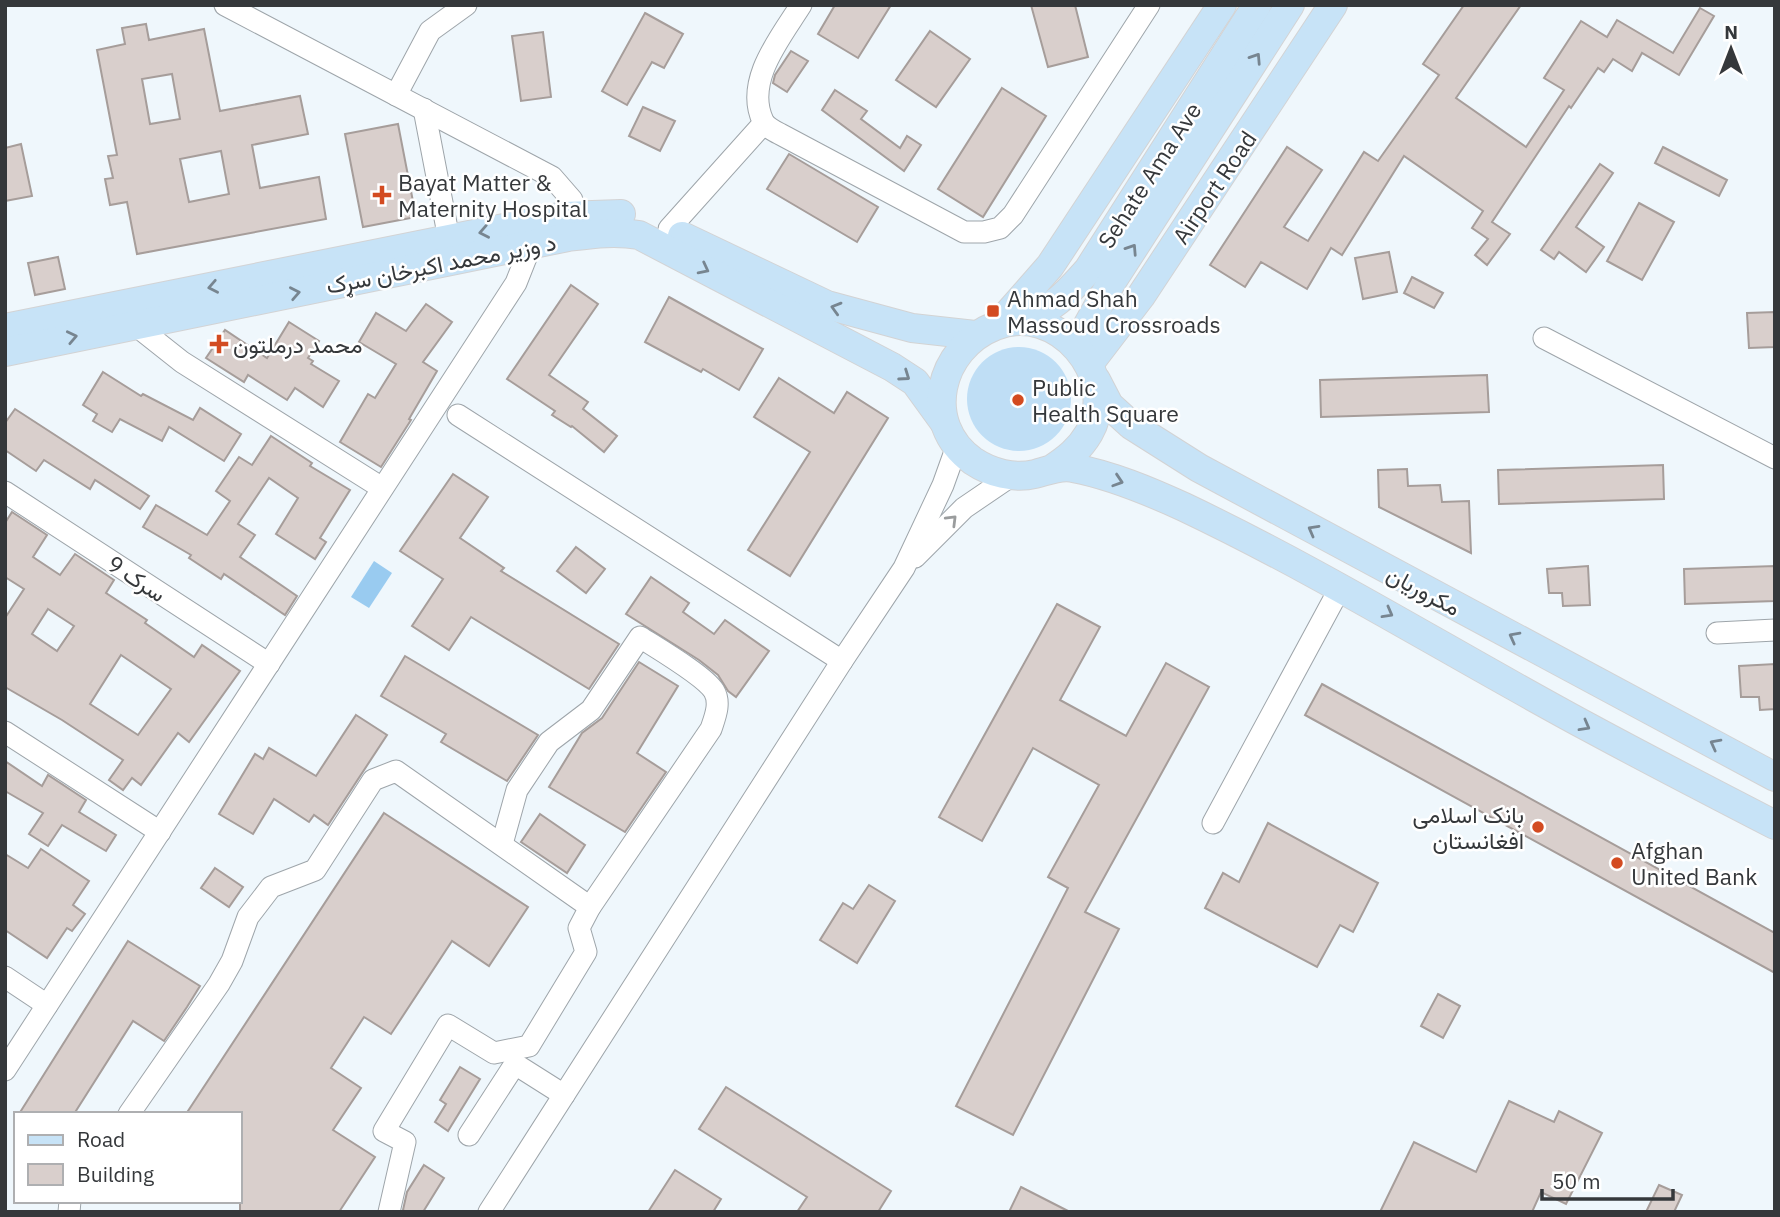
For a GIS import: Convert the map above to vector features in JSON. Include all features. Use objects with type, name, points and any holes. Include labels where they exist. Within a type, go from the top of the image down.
[{"type":"main road","points":[[1222,5],[1050,266],[998,327],[956,353],[945,376],[942,402],[952,437],[972,460],[990,471],[1011,476],[1032,475],[1070,467],[1121,481],[1183,507],[1340,588],[1589,728],[1775,825]]},
{"type":"main road","name":"Sehate Ama Ave","points":[[998,327],[1039,315],[1060,301],[1088,270],[1257,5]]},
{"type":"main road","name":"Airport Road","points":[[1089,365],[1086,328],[1111,283],[1290,5]]},
{"type":"main road","name":"Airport Road","points":[[1089,365],[1141,296],[1333,5]]},
{"type":"main road","points":[[5,328],[131,313],[449,239],[577,226],[615,213],[634,216],[668,229],[827,305],[912,328],[1044,325],[1065,336],[1089,365],[1097,404],[1090,431],[1074,454],[1052,469]]},
{"type":"main road","name":"د وزیر محمد اکبرخان سړک","points":[[5,352],[131,313],[531,245],[577,226],[601,232],[639,235],[892,367],[915,382],[952,437]]},
{"type":"main road","name":"مکروریان","points":[[1089,365],[1109,405],[1131,425],[1199,468],[1775,777]]},
{"type":"street","points":[[225,5],[552,177],[572,200],[577,226]]},
{"type":"street","points":[[396,95],[430,31],[466,5]]},
{"type":"street","points":[[801,5],[759,81],[758,102],[764,123],[964,232],[984,232],[1000,228],[1013,215],[1149,5]]},
{"type":"street","points":[[424,110],[449,239]]},
{"type":"street","points":[[668,229],[764,123]]},
{"type":"street","points":[[5,1070],[516,283],[531,245]]},
{"type":"street","points":[[131,313],[182,362],[382,488]]},
{"type":"street","points":[[1544,338],[1775,458]]},
{"type":"street","points":[[458,415],[842,661]]},
{"type":"street","points":[[489,1212],[904,568],[943,485],[952,437]]},
{"type":"street","points":[[904,568],[964,508],[1011,476]]},
{"type":"street","name":"سرک 9","points":[[5,492],[269,664]]},
{"type":"street","points":[[1213,822],[1340,588]]},
{"type":"street","points":[[1717,633],[1775,630]]},
{"type":"street","points":[[389,1212],[405,1143],[384,1131],[448,1025],[494,1053],[529,1046],[586,952],[579,928],[590,907],[711,729],[718,707],[715,691],[640,638],[591,710],[549,742],[542,751],[517,790],[502,844]]},
{"type":"street","points":[[5,733],[160,832]]},
{"type":"street","points":[[131,1112],[219,984],[232,961],[248,917],[271,887],[315,870],[373,780],[396,771],[590,907]]},
{"type":"street","points":[[5,977],[47,1005]]},
{"type":"street","points":[[469,1135],[515,1065],[564,1095]]},
{"type":"shaded area","points":[[1019,347],[1039,351],[1056,362],[1067,379],[1071,399],[1067,419],[1056,436],[1039,447],[1019,451],[999,447],[982,436],[971,419],[967,399],[971,379],[982,362],[999,351]]},
{"type":"shaded area","points":[[374,561],[392,573],[369,608],[351,597]]},
{"type":"building","points":[[835,5],[891,5],[858,58],[818,34]]},
{"type":"building","points":[[1031,5],[1075,5],[1088,57],[1048,67]]},
{"type":"building","points":[[1464,5],[1521,5],[1456,98],[1526,147],[1564,90],[1544,78],[1581,21],[1607,37],[1617,20],[1673,53],[1700,8],[1714,16],[1679,75],[1642,53],[1632,71],[1613,59],[1604,72],[1598,68],[1571,108],[1569,106],[1492,222],[1510,234],[1487,265],[1475,255],[1488,239],[1472,228],[1483,211],[1404,156],[1342,255],[1331,248],[1307,289],[1261,262],[1245,287],[1210,265],[1287,147],[1322,170],[1284,227],[1308,241],[1364,152],[1378,161],[1439,75],[1423,64]]},
{"type":"building","points":[[645,13],[683,34],[664,68],[652,62],[627,105],[602,91]]},
{"type":"building","points":[[146,24],[149,40],[204,29],[220,111],[300,96],[308,134],[252,145],[260,188],[319,177],[326,219],[137,254],[127,202],[110,205],[105,179],[113,178],[108,156],[117,155],[97,50],[125,44],[122,28]],"holes":[[[172,74],[180,119],[150,124],[142,79]],[[221,151],[229,194],[189,202],[180,159]]]},
{"type":"building","points":[[930,31],[970,59],[936,107],[896,80]]},
{"type":"building","points":[[543,32],[551,97],[521,101],[512,36]]},
{"type":"building","points":[[791,51],[808,61],[787,92],[773,83],[775,75]]},
{"type":"building","points":[[1002,88],[1046,116],[983,217],[938,189]]},
{"type":"building","points":[[835,90],[867,111],[861,119],[900,148],[907,136],[921,145],[904,171],[822,110]]},
{"type":"building","points":[[643,107],[675,121],[660,151],[629,136]]},
{"type":"building","points":[[398,124],[416,217],[363,227],[345,134]]},
{"type":"building","points":[[21,144],[32,196],[5,201],[5,148]]},
{"type":"building","points":[[1663,147],[1727,180],[1719,196],[1655,163]]},
{"type":"building","points":[[789,154],[878,207],[857,242],[767,189]]},
{"type":"building","points":[[1600,164],[1613,173],[1576,227],[1604,247],[1586,272],[1559,252],[1554,259],[1541,250]]},
{"type":"building","points":[[1639,203],[1674,222],[1642,280],[1607,261]]},
{"type":"building","points":[[1389,252],[1397,292],[1363,299],[1355,258]]},
{"type":"building","points":[[58,257],[65,289],[35,295],[28,263]]},
{"type":"building","points":[[1412,277],[1443,293],[1434,308],[1404,293]]},
{"type":"building","points":[[571,285],[598,304],[549,375],[588,402],[583,409],[617,436],[604,452],[572,426],[552,415],[555,411],[507,379]]},
{"type":"building","points":[[669,297],[763,349],[739,390],[703,369],[701,372],[645,342]]},
{"type":"building","points":[[426,304],[452,322],[423,362],[437,371],[409,419],[411,420],[381,467],[340,442],[368,394],[375,398],[396,364],[359,342],[376,313],[406,331]]},
{"type":"building","points":[[1775,312],[1775,347],[1749,348],[1747,313]]},
{"type":"building","points":[[289,322],[319,341],[308,358],[313,361],[311,364],[339,381],[323,407],[295,388],[287,400],[248,375],[244,382],[206,358],[225,330],[267,358]]},
{"type":"building","points":[[103,372],[141,396],[143,394],[193,420],[200,408],[241,434],[224,461],[169,427],[162,441],[120,419],[112,432],[93,421],[97,414],[83,405]]},
{"type":"building","points":[[1487,375],[1489,412],[1321,417],[1320,380]]},
{"type":"building","points":[[779,378],[834,413],[847,392],[888,418],[790,576],[748,550],[810,452],[754,417]]},
{"type":"building","points":[[15,409],[149,496],[140,509],[95,480],[90,489],[44,460],[36,471],[5,450],[5,423]]},
{"type":"building","points":[[271,436],[312,463],[310,466],[350,490],[320,538],[326,542],[315,559],[276,534],[298,498],[269,478],[238,524],[255,535],[240,557],[297,596],[285,615],[224,574],[221,579],[189,558],[191,555],[143,527],[156,505],[207,535],[230,501],[216,491],[239,457],[252,465]]},
{"type":"building","points":[[1663,465],[1664,499],[1499,504],[1498,470]]},
{"type":"building","points":[[1407,469],[1408,486],[1440,485],[1442,502],[1469,501],[1471,553],[1379,507],[1378,470]]},
{"type":"building","points":[[453,474],[488,497],[460,538],[504,568],[501,571],[619,644],[589,689],[471,617],[449,650],[412,626],[443,579],[400,551]]},
{"type":"building","points":[[12,512],[47,535],[33,557],[60,575],[75,554],[114,580],[106,593],[147,620],[145,623],[194,657],[202,645],[240,671],[189,742],[178,733],[141,785],[132,778],[123,790],[109,780],[123,760],[5,687],[5,618],[24,589],[5,577],[5,523]],"holes":[[[48,609],[74,626],[57,651],[32,634]],[[121,655],[171,689],[138,735],[90,704]]]},
{"type":"building","points":[[576,547],[605,569],[586,593],[557,571]]},
{"type":"building","points":[[1588,566],[1590,605],[1563,606],[1562,593],[1549,593],[1547,569]]},
{"type":"building","points":[[1775,566],[1775,601],[1685,604],[1684,569]]},
{"type":"building","points":[[651,577],[689,603],[683,612],[714,634],[725,620],[769,651],[736,697],[728,691],[718,675],[699,660],[626,614]]},
{"type":"building","points":[[1057,604],[1100,627],[1060,700],[1126,736],[1166,663],[1209,687],[1085,912],[1119,929],[1013,1135],[956,1106],[1068,888],[1048,877],[1099,785],[1033,748],[982,841],[939,817]]},
{"type":"building","points":[[405,656],[538,735],[507,781],[441,742],[446,734],[381,696]]},
{"type":"building","points":[[639,662],[678,686],[637,753],[666,772],[625,832],[549,787],[582,733],[602,718]]},
{"type":"building","points":[[1775,664],[1775,709],[1760,710],[1759,697],[1741,697],[1739,666]]},
{"type":"building","points":[[1322,684],[1775,933],[1775,973],[1305,715]]},
{"type":"building","points":[[356,715],[387,735],[328,825],[314,815],[309,822],[274,799],[253,834],[219,814],[255,754],[263,759],[269,748],[316,776]]},
{"type":"building","points":[[5,761],[42,786],[48,775],[86,800],[79,812],[116,835],[106,851],[62,825],[48,846],[29,834],[43,813],[5,791]]},
{"type":"building","points":[[384,813],[528,907],[489,966],[452,941],[391,1034],[364,1017],[331,1068],[361,1088],[333,1130],[375,1157],[339,1212],[240,1212],[242,1112],[187,1112]]},
{"type":"building","points":[[540,814],[585,845],[567,873],[521,842]]},
{"type":"building","points":[[1268,823],[1378,883],[1353,932],[1340,925],[1317,967],[1205,908],[1223,873],[1239,882]]},
{"type":"building","points":[[41,849],[89,881],[73,905],[85,914],[72,931],[67,928],[47,958],[5,930],[5,854],[28,868]]},
{"type":"building","points":[[215,868],[243,887],[229,907],[201,888]]},
{"type":"building","points":[[869,885],[895,901],[857,963],[820,940],[843,903],[853,909]]},
{"type":"building","points":[[128,941],[200,986],[164,1041],[133,1021],[75,1112],[20,1112]]},
{"type":"building","points":[[1438,994],[1460,1006],[1443,1038],[1421,1026]]},
{"type":"building","points":[[460,1067],[480,1079],[448,1131],[435,1122],[446,1104],[440,1100]]},
{"type":"building","points":[[726,1087],[891,1191],[878,1212],[797,1212],[807,1197],[699,1129]]},
{"type":"building","points":[[1509,1101],[1554,1122],[1559,1111],[1602,1133],[1566,1204],[1541,1192],[1532,1212],[1380,1212],[1414,1142],[1476,1172]]},
{"type":"building","points":[[424,1165],[444,1178],[423,1212],[406,1212],[403,1210],[407,1192]]},
{"type":"building","points":[[675,1170],[721,1199],[713,1212],[648,1212]]},
{"type":"building","points":[[1659,1185],[1682,1195],[1674,1212],[1646,1212]]},
{"type":"building","points":[[1021,1187],[1070,1212],[1009,1212]]},
{"type":"place","name":"Bayat Matter & Maternity Hospital","points":[[382,195]]},
{"type":"place","name":"Ahmad Shah Massoud Crossroads","points":[[993,311]]},
{"type":"place","name":"محمد درملتون","points":[[219,344]]},
{"type":"place","name":"Public Health Square","points":[[1018,400]]},
{"type":"place","name":"بانک اسلامی افغانستان","points":[[1538,827]]},
{"type":"place","name":"Afghan United Bank","points":[[1617,863]]}]
